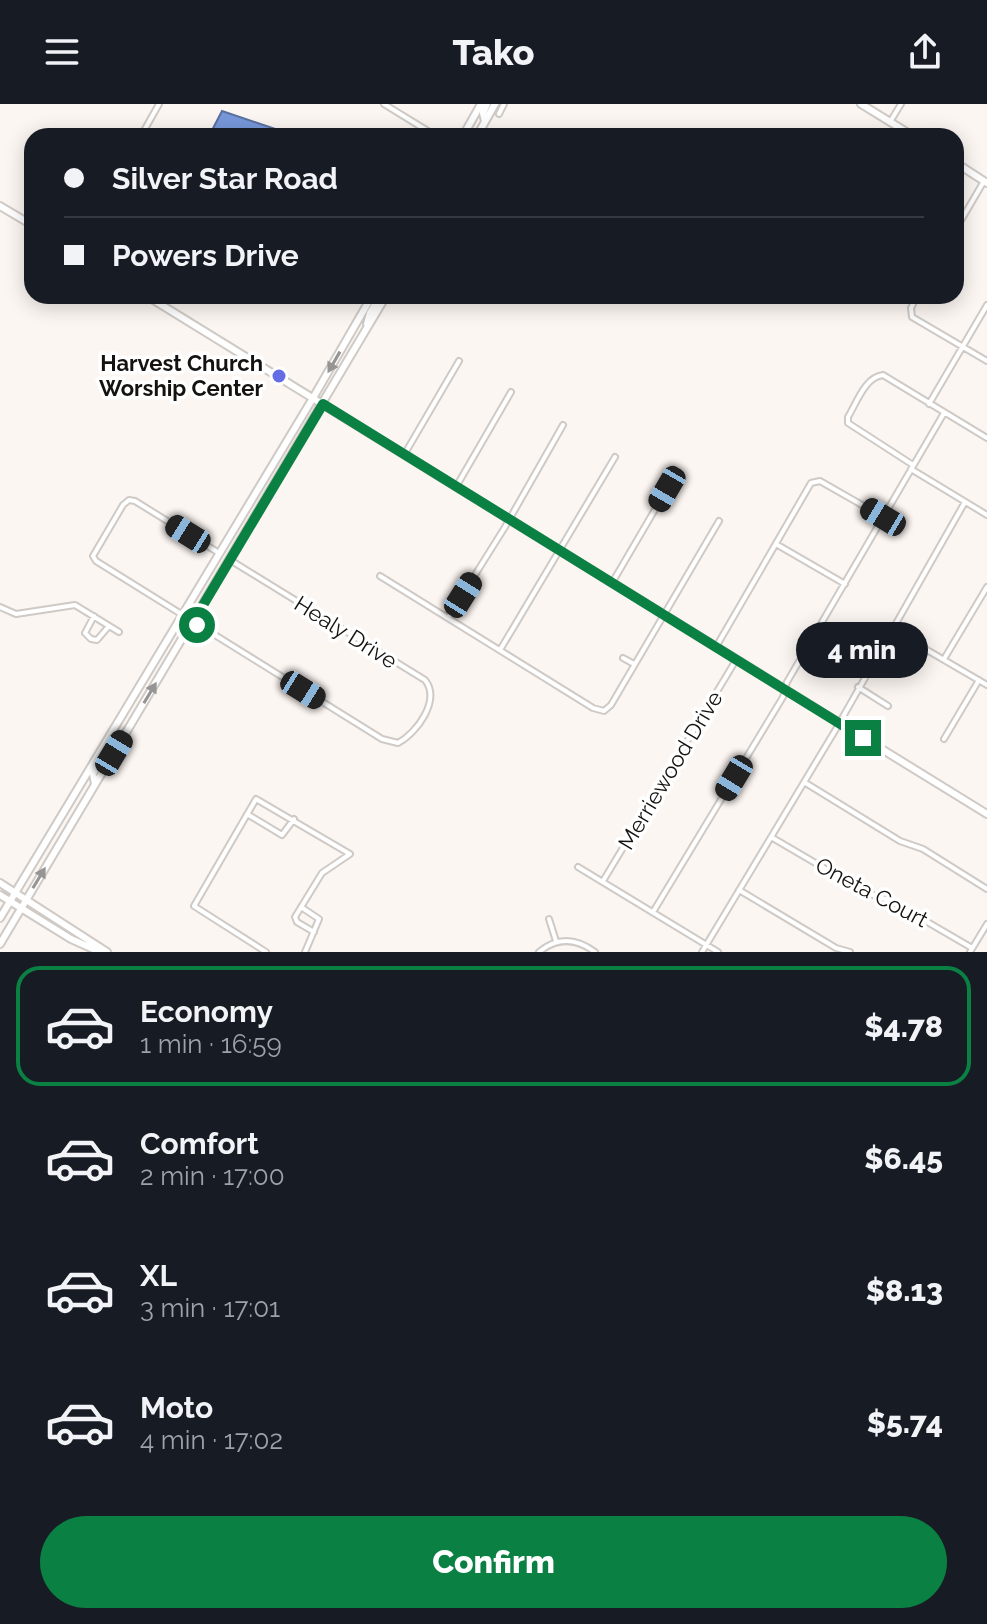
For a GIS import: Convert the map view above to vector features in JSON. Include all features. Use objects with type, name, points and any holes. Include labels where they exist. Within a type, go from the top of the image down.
[{"type":"main road","points":[[484,104],[485,121]]},
{"type":"main road","points":[[468,128],[484,104]]},
{"type":"main road","points":[[481,128],[495,104]]},
{"type":"main road","points":[[861,104],[900,128]]},
{"type":"main road","points":[[964,168],[985,182]]},
{"type":"main road","points":[[0,206],[24,220]]},
{"type":"main road","points":[[160,304],[987,814]]},
{"type":"main road","points":[[0,918],[367,304]]},
{"type":"main road","points":[[0,944],[323,404],[377,304]]},
{"type":"main road","points":[[95,785],[93,774],[108,749],[108,740]]},
{"type":"main road","points":[[0,883],[107,952]]},
{"type":"main road","points":[[0,895],[71,939],[100,952]]},
{"type":"street","points":[[146,128],[159,104]]},
{"type":"street","points":[[384,104],[423,128]]},
{"type":"street","points":[[499,114],[504,104]]},
{"type":"street","points":[[890,122],[901,104]]},
{"type":"street","points":[[964,216],[985,182]]},
{"type":"street","points":[[914,304],[910,313],[916,320],[987,361]]},
{"type":"street","points":[[929,404],[987,305]]},
{"type":"street","points":[[404,455],[459,361]]},
{"type":"street","points":[[987,438],[883,375],[870,379],[848,417],[851,427],[987,515]]},
{"type":"street","points":[[456,487],[511,392]]},
{"type":"street","points":[[653,912],[944,413]]},
{"type":"street","points":[[448,618],[563,425]]},
{"type":"street","points":[[500,650],[615,457]]},
{"type":"street","points":[[716,647],[811,483],[820,481],[883,517]]},
{"type":"street","points":[[612,583],[667,489]]},
{"type":"street","points":[[193,622],[96,561],[93,556],[95,549],[129,500],[220,554]]},
{"type":"street","points":[[702,952],[965,502]]},
{"type":"street","points":[[380,576],[593,708],[604,711],[611,705],[719,521]]},
{"type":"street","points":[[776,544],[845,584]]},
{"type":"street","name":"Healy Drive","points":[[193,622],[390,742],[398,743],[406,739],[421,720],[430,702],[431,691],[425,680],[230,560]]},
{"type":"street","points":[[944,659],[987,587]]},
{"type":"street","points":[[981,598],[987,601]]},
{"type":"street","points":[[0,607],[16,614],[75,605],[119,632]]},
{"type":"street","points":[[94,616],[85,633],[91,639],[97,640],[109,626]]},
{"type":"street","points":[[891,629],[987,685]]},
{"type":"street","points":[[623,658],[634,664]]},
{"type":"street","name":"Merriewood Drive","points":[[603,881],[736,660]]},
{"type":"street","points":[[944,739],[979,680]]},
{"type":"street","points":[[858,687],[888,706]]},
{"type":"street","points":[[804,782],[900,841],[923,849],[987,889]]},
{"type":"street","points":[[266,952],[194,906],[258,798],[350,854],[322,873],[301,907],[295,920],[314,932]]},
{"type":"street","points":[[247,814],[282,835],[294,819]]},
{"type":"street","name":"Oneta Court","points":[[771,837],[865,892],[893,902],[971,950]]},
{"type":"street","points":[[578,867],[718,952]]},
{"type":"street","points":[[739,890],[836,948],[850,952]]},
{"type":"street","points":[[301,907],[319,919],[305,952]]},
{"type":"street","points":[[549,919],[556,941]]},
{"type":"street","points":[[971,950],[987,924]]},
{"type":"street","points":[[539,952],[556,941],[574,941],[595,952]]},
{"type":"water","points":[[222,111],[272,128],[213,128]]},
{"type":"place","name":"Harvest Church Worship Center","points":[[279,376]]},
{"type":"route","points":[[197,625],[193,622],[323,404],[863,738]]}]
